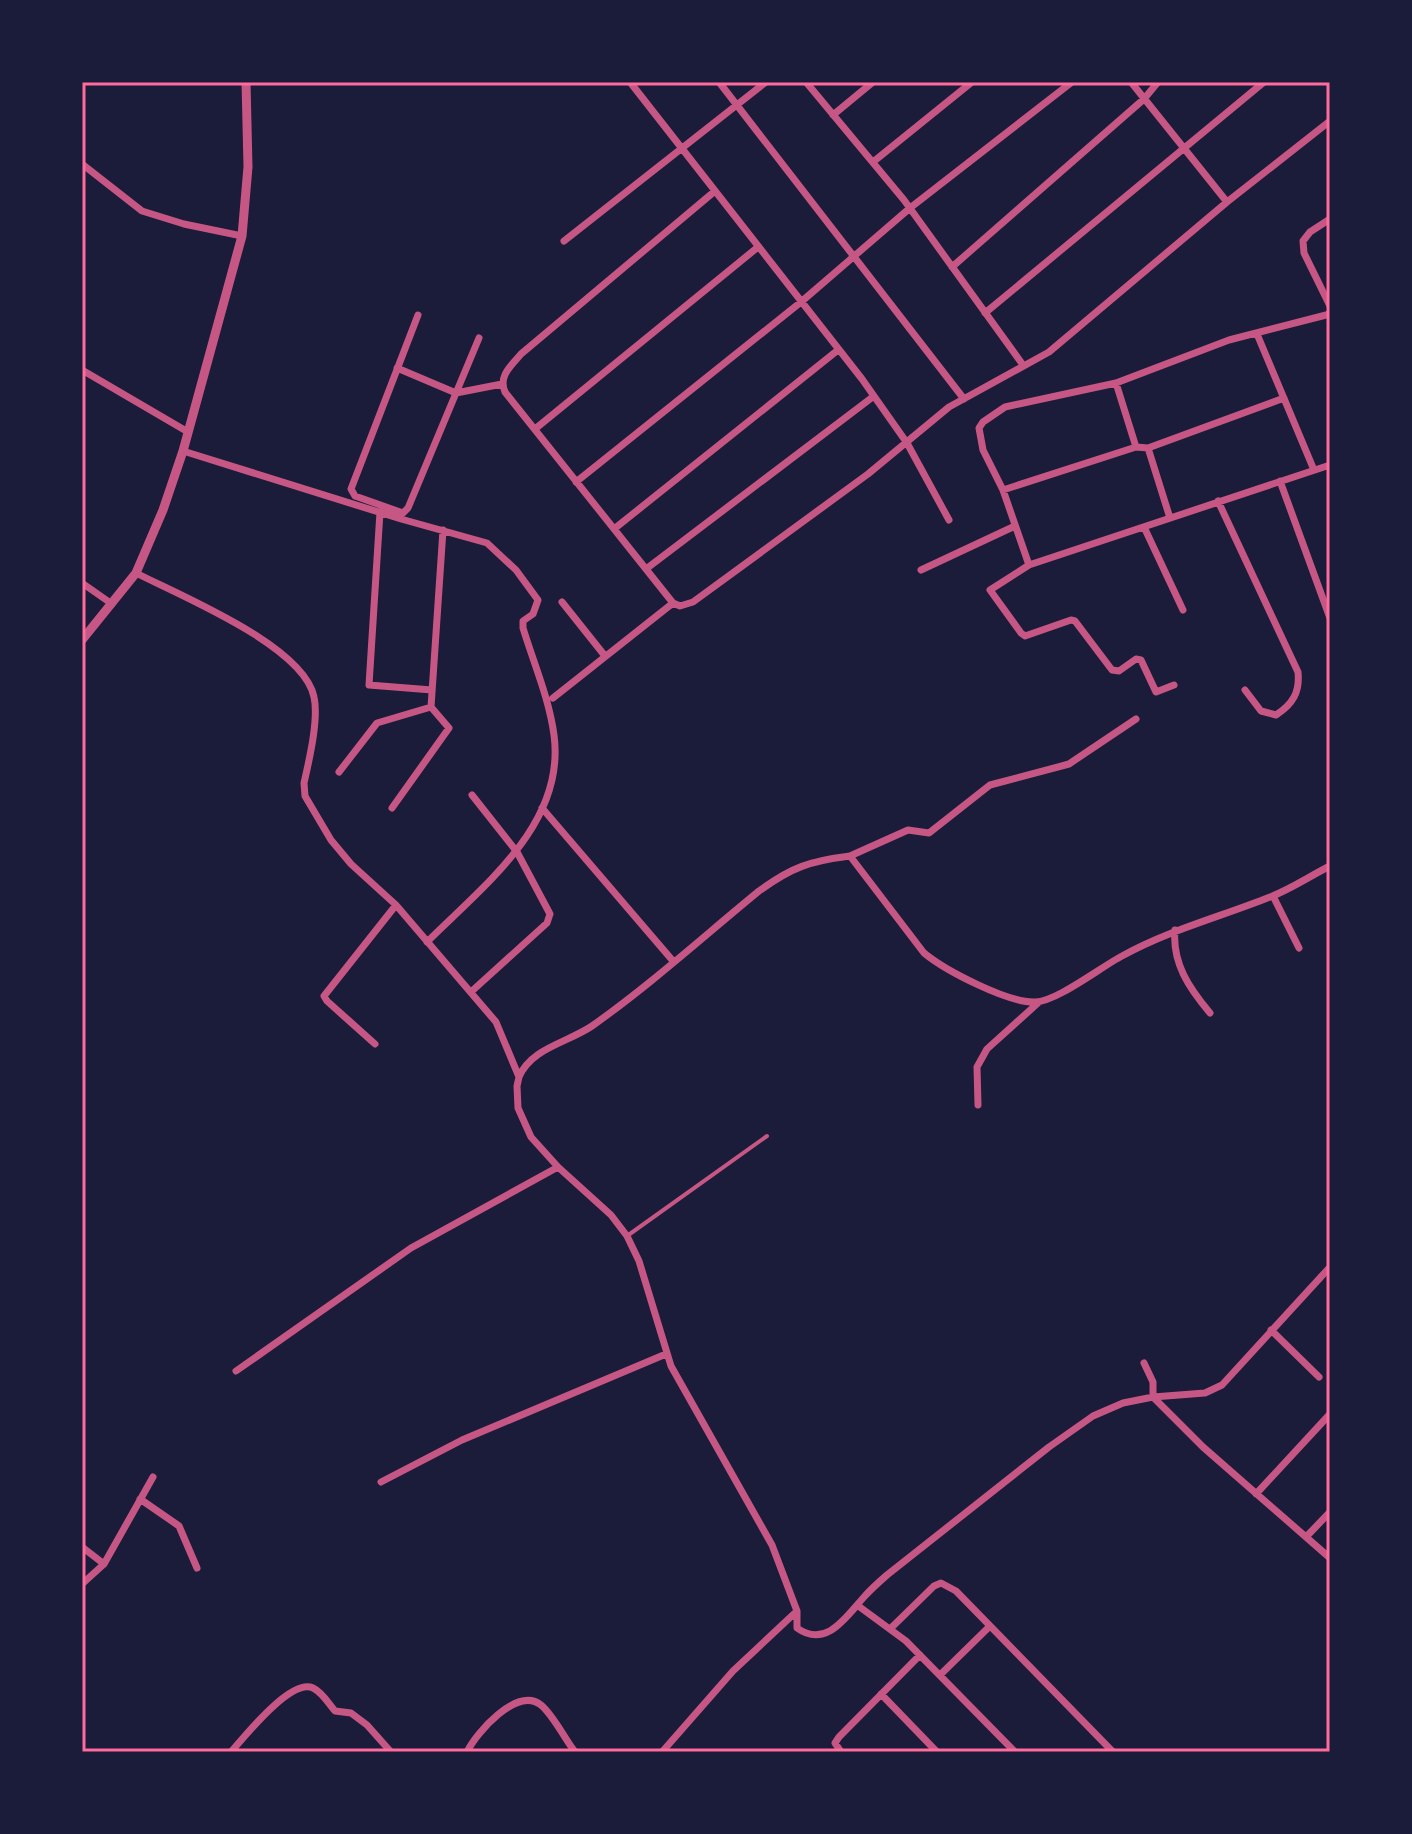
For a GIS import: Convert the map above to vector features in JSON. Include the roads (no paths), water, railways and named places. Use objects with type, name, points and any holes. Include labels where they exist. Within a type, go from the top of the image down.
[{"type":"street","points":[[82,640],[136,573],[163,510],[183,451],[242,236],[248,167],[246,82]]},
{"type":"street","points":[[630,82],[874,396],[907,443],[949,520]]},
{"type":"street","points":[[719,82],[964,399]]},
{"type":"street","points":[[564,241],[766,82]]},
{"type":"street","points":[[806,82],[910,208],[1023,365]]},
{"type":"street","points":[[833,115],[873,82]]},
{"type":"street","points":[[873,162],[972,82]]},
{"type":"street","points":[[576,482],[855,258],[910,208],[1072,82]]},
{"type":"street","points":[[1131,82],[1227,202]]},
{"type":"street","points":[[952,267],[1144,99],[1158,82]]},
{"type":"street","points":[[985,313],[1264,82]]},
{"type":"street","points":[[715,191],[521,354],[504,375],[502,384],[673,603],[680,606],[693,602],[907,443],[949,407],[1049,352],[1227,202],[1330,121]]},
{"type":"street","points":[[82,164],[142,211],[184,224],[242,236]]},
{"type":"street","points":[[1330,219],[1310,232],[1303,241],[1304,253],[1330,306]]},
{"type":"street","points":[[535,429],[758,247]]},
{"type":"street","points":[[1029,565],[1003,490],[983,450],[979,428],[983,422],[1005,407],[1116,383],[1229,340],[1330,314]]},
{"type":"street","points":[[418,315],[353,483],[351,489],[355,496],[399,512],[406,511],[479,338]]},
{"type":"street","points":[[1257,334],[1314,470]]},
{"type":"street","points":[[614,529],[838,350]]},
{"type":"street","points":[[397,368],[456,393],[502,384]]},
{"type":"street","points":[[82,370],[188,432]]},
{"type":"street","points":[[1116,383],[1136,447]]},
{"type":"street","points":[[646,569],[874,396]]},
{"type":"street","points":[[1003,490],[1136,447],[1148,448],[1284,398]]},
{"type":"street","points":[[1148,448],[1170,518]]},
{"type":"street","points":[[183,451],[487,543],[516,570],[538,600],[533,614],[523,621],[523,628],[541,680],[555,739],[553,783],[517,852],[427,942]]},
{"type":"street","points":[[1174,685],[1156,692],[1141,660],[1136,659],[1119,671],[1112,670],[1071,620],[1025,636],[990,590],[1029,565],[1330,465]]},
{"type":"street","points":[[1280,481],[1330,618]]},
{"type":"street","points":[[1218,501],[1298,672],[1297,693],[1289,706],[1276,715],[1261,711],[1245,690]]},
{"type":"street","points":[[380,512],[369,685],[432,690]]},
{"type":"street","points":[[921,570],[1015,526]]},
{"type":"street","points":[[1144,527],[1183,610]]},
{"type":"street","points":[[392,808],[449,728],[431,707],[443,530]]},
{"type":"street","points":[[136,573],[244,628],[288,658],[302,672],[315,699],[305,796],[331,840],[351,864],[396,905],[496,1022],[519,1077]]},
{"type":"street","points":[[82,583],[112,604]]},
{"type":"street","points":[[562,602],[605,656]]},
{"type":"street","points":[[553,698],[673,603]]},
{"type":"street","points":[[339,772],[377,723],[431,707]]},
{"type":"street","points":[[1136,719],[1078,760],[990,785],[929,833],[908,830],[850,856],[819,860],[785,872],[591,1027],[534,1055],[524,1065],[519,1077],[517,1098],[522,1121],[531,1137],[558,1167],[611,1215],[627,1236],[639,1261],[666,1354],[772,1545],[797,1611],[797,1628],[815,1636],[837,1628],[887,1575],[1077,1426],[1123,1403],[1213,1390],[1222,1385],[1330,1267]]},
{"type":"street","points":[[472,795],[517,852],[550,914],[547,923],[472,991]]},
{"type":"street","points":[[542,808],[673,961]]},
{"type":"street","points":[[850,856],[924,953],[940,966],[991,989],[1038,1003]]},
{"type":"street","points":[[978,1105],[977,1067],[987,1049],[1038,1003],[1175,930],[1273,896],[1330,866]]},
{"type":"street","points":[[1273,896],[1299,948]]},
{"type":"street","points":[[375,1044],[324,996],[396,905]]},
{"type":"street","points":[[1175,930],[1173,948],[1179,965],[1188,985],[1210,1013]]},
{"type":"street","points":[[236,1371],[411,1248],[558,1167]]},
{"type":"street","points":[[1271,1330],[1319,1377]]},
{"type":"street","points":[[381,1482],[462,1440],[666,1354]]},
{"type":"street","points":[[1144,1363],[1153,1382],[1153,1397],[1256,1494],[1330,1558]]},
{"type":"street","points":[[1256,1494],[1330,1414]]},
{"type":"street","points":[[82,1584],[104,1564],[153,1477]]},
{"type":"street","points":[[140,1499],[179,1526],[197,1568]]},
{"type":"street","points":[[1306,1537],[1330,1512]]},
{"type":"street","points":[[82,1547],[104,1564]]},
{"type":"street","points":[[890,1629],[934,1586],[941,1583],[956,1591],[1113,1752]]},
{"type":"street","points":[[857,1605],[920,1655],[1015,1752]]},
{"type":"street","points":[[662,1752],[723,1681],[797,1611]]},
{"type":"street","points":[[940,1675],[990,1626]]},
{"type":"street","points":[[841,1752],[835,1743],[839,1737],[920,1655]]},
{"type":"street","points":[[231,1752],[271,1709],[300,1687],[308,1686],[316,1689],[335,1711],[351,1713],[359,1719],[391,1752]]},
{"type":"street","points":[[881,1694],[937,1752]]},
{"type":"street","points":[[467,1752],[473,1739],[490,1720],[516,1704],[532,1701],[541,1705],[575,1752]]},
{"type":"lane","points":[[627,1236],[767,1136]]}]
